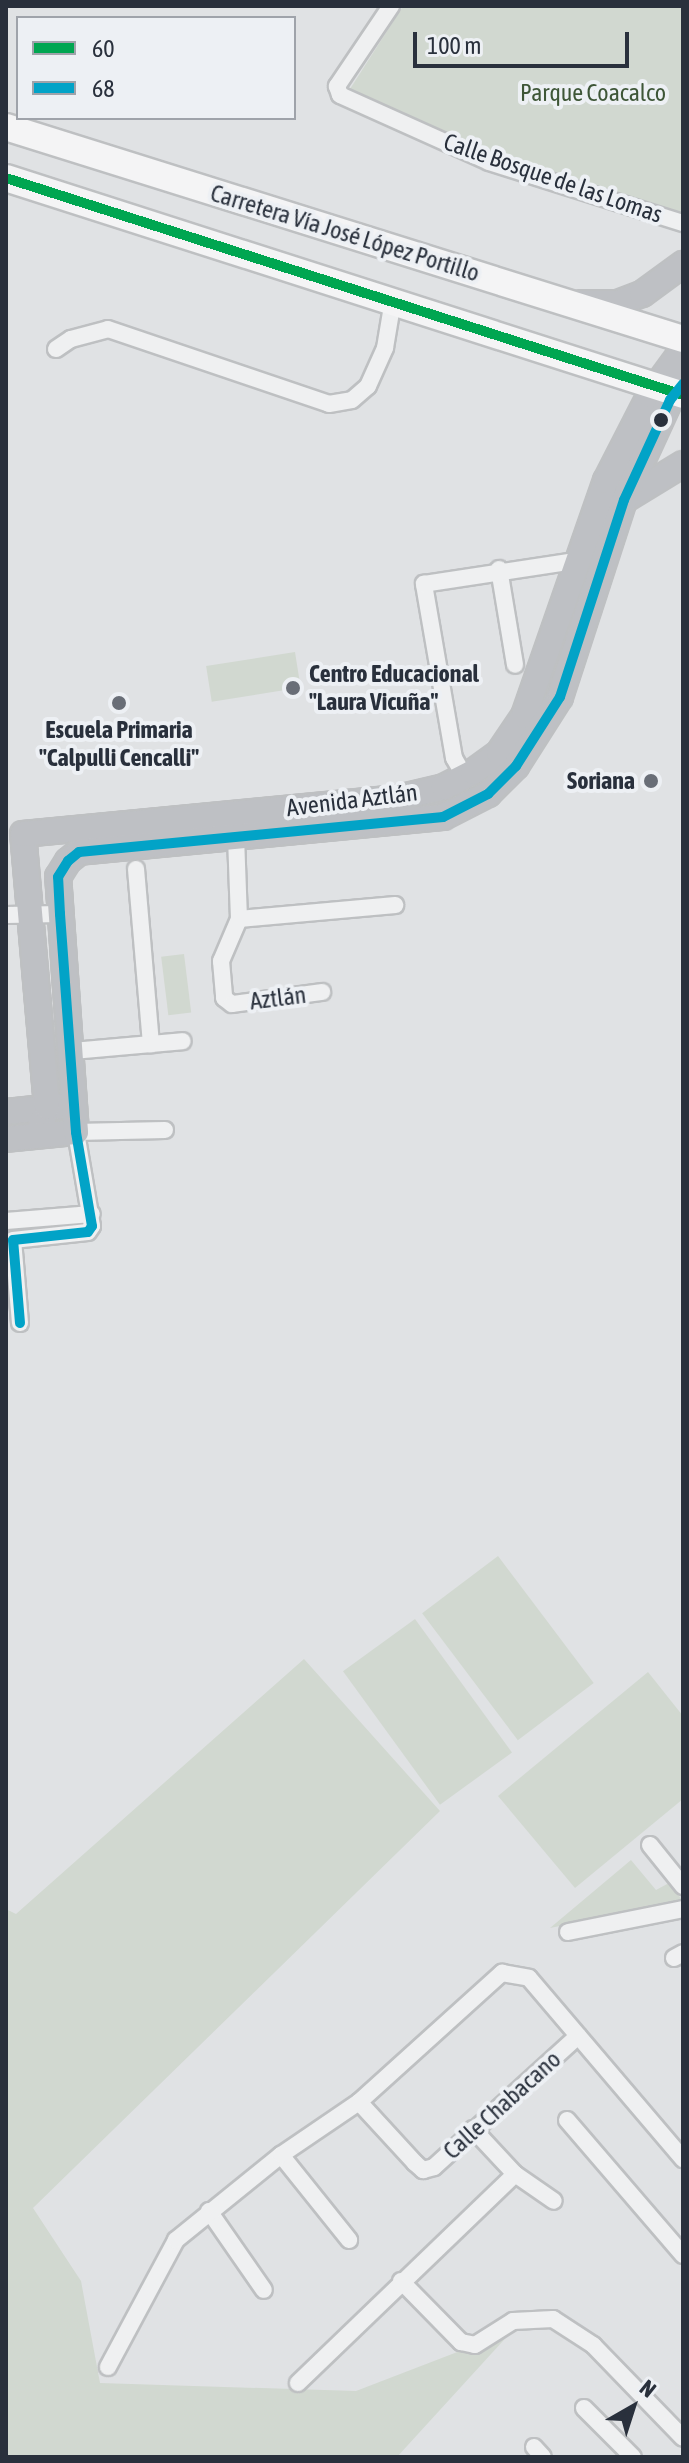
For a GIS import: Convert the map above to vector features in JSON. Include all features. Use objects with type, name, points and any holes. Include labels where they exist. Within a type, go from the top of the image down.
[{"type":"main road","name":"Carretera Vía José López Portillo","points":[[6,127],[683,339]]},
{"type":"main road","name":"Carretera Vía José López Portillo","points":[[6,178],[675,390]]},
{"type":"street","name":"Calle Bosque de las Lomas","points":[[391,6],[337,91],[489,162],[683,223]]},
{"type":"street","points":[[575,304],[618,303],[658,285],[683,264]]},
{"type":"street","points":[[56,349],[71,339],[108,329],[329,404],[352,400],[368,386],[385,348],[393,300]]},
{"type":"street","name":"Avenida Aztlán","points":[[76,1132],[58,877],[68,861],[106,837],[398,798],[465,777],[499,753],[524,716],[574,561],[675,390],[683,350]]},
{"type":"street","points":[[613,496],[683,464]]},
{"type":"street","name":"Avenida Aztlán","points":[[38,1135],[47,1107],[18,914],[15,835],[236,837],[443,817],[488,794],[516,766],[560,697],[613,496]]},
{"type":"street","points":[[465,777],[454,758],[424,584],[499,569],[574,561]]},
{"type":"street","points":[[499,569],[515,665]]},
{"type":"street","name":"Aztlán","points":[[236,837],[239,919],[221,961],[227,1002],[322,992]]},
{"type":"street","points":[[136,869],[151,1044]]},
{"type":"street","points":[[239,919],[395,905]]},
{"type":"street","points":[[18,914],[60,914]]},
{"type":"street","points":[[72,1051],[183,1041]]},
{"type":"street","points":[[6,1112],[76,1105]]},
{"type":"street","points":[[6,1139],[76,1132],[165,1130]]},
{"type":"street","points":[[20,1323],[13,1240],[88,1232],[92,1214],[76,1132]]},
{"type":"street","points":[[6,1221],[92,1214]]},
{"type":"street","points":[[650,1845],[683,1886]]},
{"type":"street","points":[[568,1932],[683,1909]]},
{"type":"street","name":"Calle Chabacano","points":[[578,2036],[434,2167],[423,2170],[359,2102],[502,1973],[516,1972],[529,1978],[683,2159]]},
{"type":"street","points":[[108,2367],[176,2240],[281,2155],[359,2102]]},
{"type":"street","points":[[567,2120],[683,2255]]},
{"type":"street","points":[[473,2129],[515,2174],[554,2201]]},
{"type":"street","points":[[281,2155],[349,2240]]},
{"type":"street","points":[[298,2383],[515,2174]]},
{"type":"street","points":[[209,2211],[264,2290]]},
{"type":"street","points":[[401,2281],[461,2342],[475,2345],[513,2321],[553,2319],[593,2345],[683,2438]]},
{"type":"street","points":[[584,2408],[633,2457]]},
{"type":"green space","name":"Parque Coacalco","points":[[403,6],[683,6],[683,214],[473,146],[350,89]]},
{"type":"green space","points":[[295,652],[301,688],[212,702],[206,666]]},
{"type":"green space","points":[[184,954],[191,1013],[168,1015],[161,957]]},
{"type":"green space","points":[[498,1556],[594,1683],[518,1740],[422,1613]]},
{"type":"green space","points":[[415,1619],[512,1752],[440,1805],[343,1671]]},
{"type":"green space","points":[[304,1659],[440,1811],[33,2208],[81,2281],[100,2383],[356,2391],[512,2331],[397,2457],[6,2457],[6,1909],[16,1914]]},
{"type":"green space","points":[[648,1672],[683,1716],[683,1799],[575,1888],[498,1796]]},
{"type":"green space","points":[[631,1860],[656,1890],[669,1883],[683,1901],[550,1928]]},
{"type":"transit line","name":"60","points":[[6,178],[683,395]]},
{"type":"transit line","name":"68","points":[[20,1323],[13,1240],[88,1232],[92,1226],[76,1132],[60,914],[58,877],[68,861],[79,852],[443,817],[488,794],[516,766],[560,697],[624,500],[670,400],[683,384]]},
{"type":"place","name":"Centro Educacional \"Laura Vicuña\"","points":[[293,688]]},
{"type":"place","name":"Escuela Primaria \"Calpulli Cencalli\"","points":[[119,703]]},
{"type":"place","name":"Soriana","points":[[651,781]]}]
